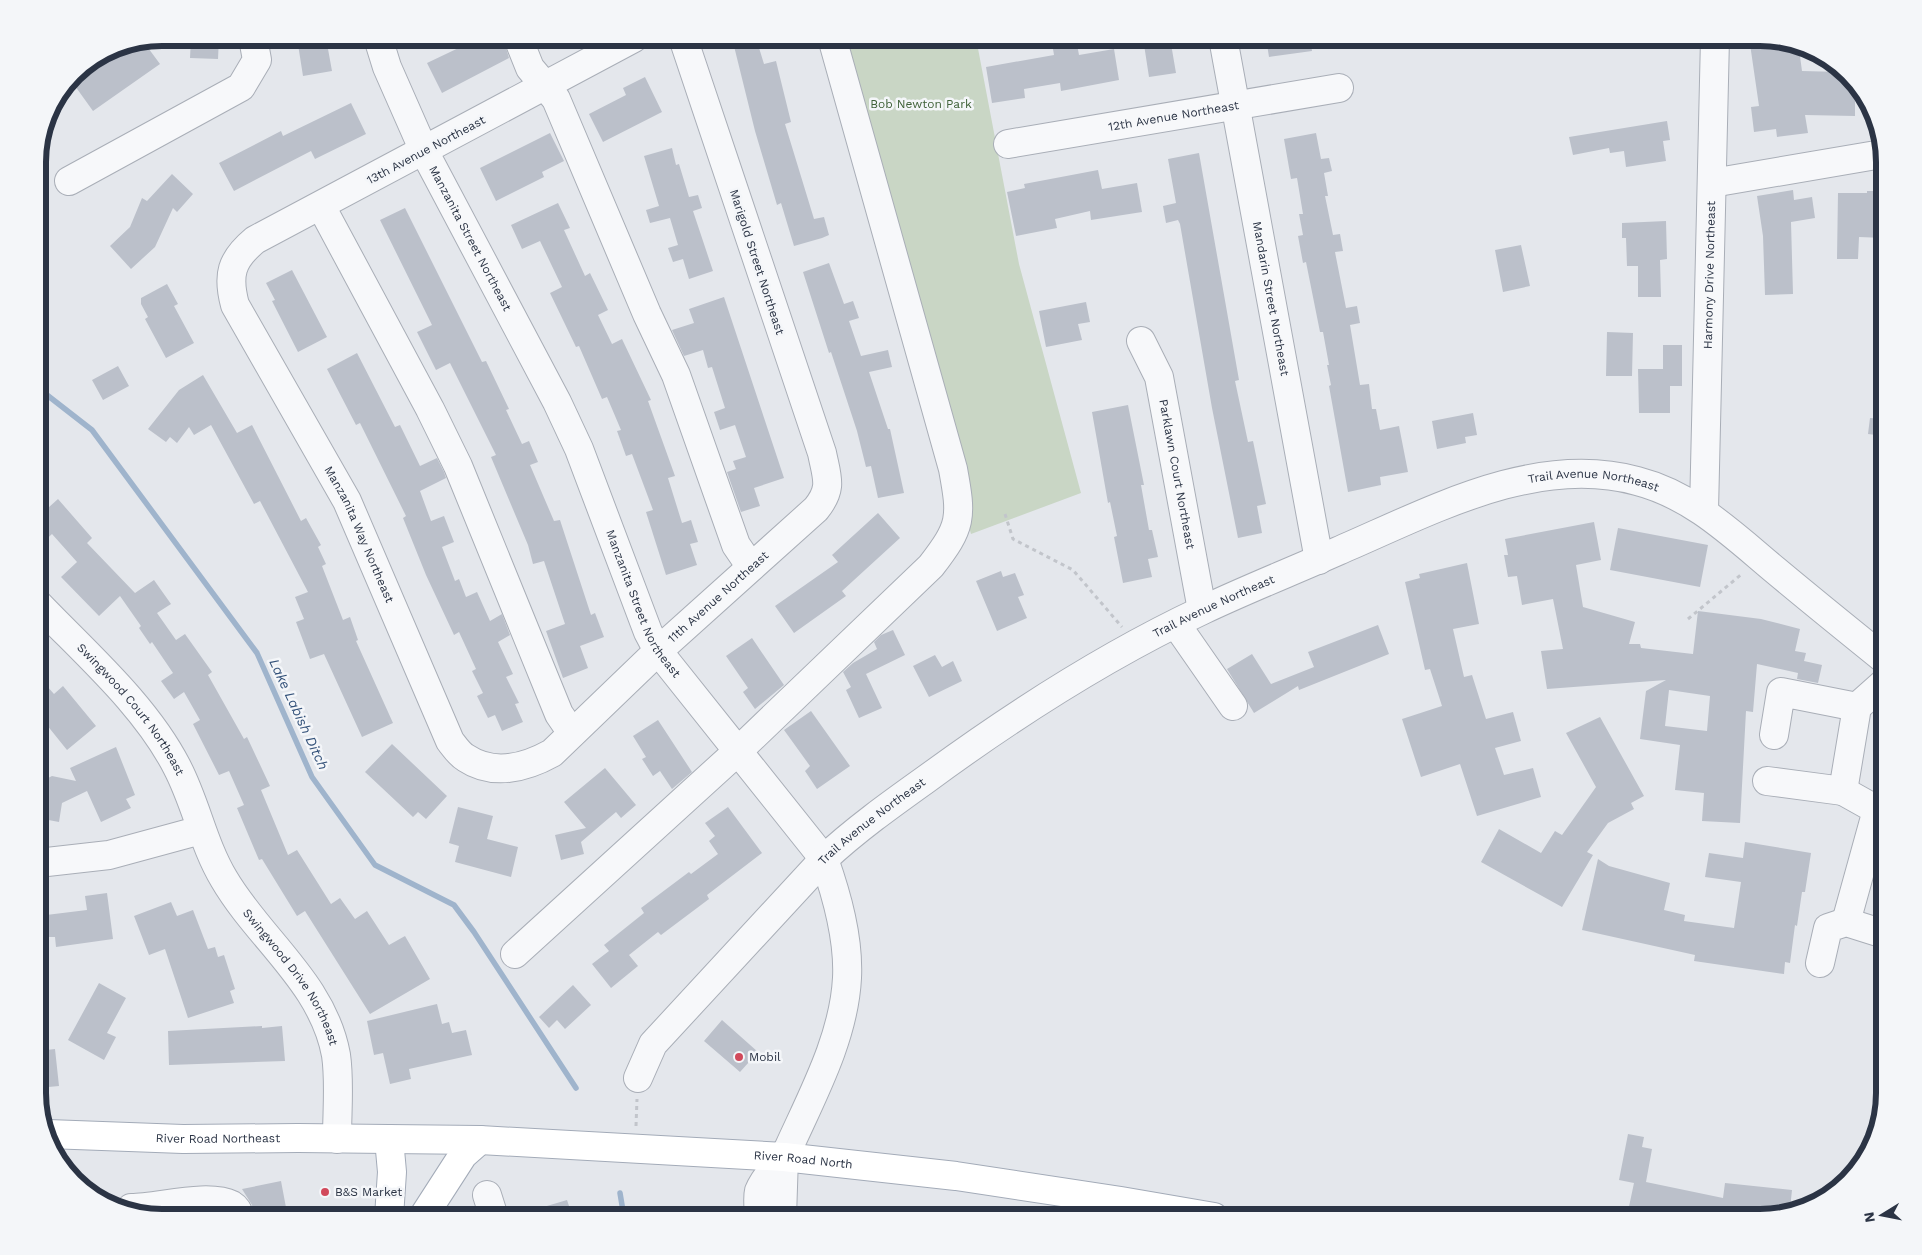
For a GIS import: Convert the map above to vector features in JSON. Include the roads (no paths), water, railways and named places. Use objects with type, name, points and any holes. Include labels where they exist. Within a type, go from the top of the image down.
[{"type":"main road","name":"River Road Northeast","points":[[54,1134],[183,1139],[389,1139]]},
{"type":"main road","name":"River Road North","points":[[389,1139],[480,1140],[784,1157],[956,1176],[1165,1209]]},
{"type":"main road","points":[[389,1139],[392,1172],[390,1209]]},
{"type":"main road","points":[[429,1209],[463,1155],[480,1140]]},
{"type":"street","points":[[69,181],[241,87],[257,60],[254,46]]},
{"type":"street","name":"Manzanita Street Northeast","points":[[380,46],[387,67],[424,151],[557,402],[578,450],[648,632],[658,651],[824,859],[834,892],[845,942],[847,978],[845,993],[830,1052],[784,1157]]},
{"type":"street","points":[[521,46],[530,68],[556,99],[647,314],[676,375],[736,545],[751,567]]},
{"type":"street","name":"13th Avenue Northeast","points":[[232,275],[236,259],[255,240],[619,46]]},
{"type":"street","name":"Marigold Street Northeast","points":[[686,46],[822,453],[829,486]]},
{"type":"street","points":[[515,954],[738,751],[931,566],[944,549],[958,520],[960,504],[953,470],[834,46]]},
{"type":"street","name":"Mandarin Street Northeast","points":[[1225,46],[1319,560]]},
{"type":"street","name":"Harmony Drive Northeast","points":[[1704,511],[1715,46]]},
{"type":"street","name":"12th Avenue Northeast","points":[[1008,144],[1339,88]]},
{"type":"street","points":[[1712,183],[1876,155]]},
{"type":"street","points":[[320,206],[430,409],[458,466],[560,714],[572,733]]},
{"type":"street","name":"Manzanita Way Northeast","points":[[232,275],[231,290],[235,305],[347,501],[450,741],[464,758],[484,767],[507,770]]},
{"type":"street","name":"Parklawn Court Northeast","points":[[1141,341],[1159,377],[1202,610]]},
{"type":"street","name":"Trail Avenue Northeast","points":[[638,1078],[653,1044],[824,859],[848,836],[968,748],[1073,680],[1202,610],[1469,497],[1503,485],[1546,476],[1588,473],[1634,480],[1677,495],[1704,511],[1876,652]]},
{"type":"street","name":"11th Avenue Northeast","points":[[507,770],[534,763],[546,757],[658,651],[816,509],[823,500],[829,486]]},
{"type":"street","name":"Swingwood Court Northeast","points":[[46,612],[112,680],[164,745],[186,786],[201,830]]},
{"type":"street","points":[[1176,624],[1232,706]]},
{"type":"street","points":[[1843,791],[1858,706],[1876,690]]},
{"type":"street","points":[[1774,736],[1781,692],[1858,706]]},
{"type":"street","points":[[1767,781],[1843,791],[1876,809]]},
{"type":"street","points":[[1846,922],[1876,814]]},
{"type":"street","points":[[46,862],[109,855],[201,830]]},
{"type":"street","name":"Swingwood Drive Northeast","points":[[201,830],[219,870],[233,894],[245,912],[293,967],[323,1015],[336,1056],[337,1138]]},
{"type":"street","points":[[1820,963],[1828,928],[1846,922],[1876,931]]},
{"type":"street","points":[[759,1209],[758,1193],[784,1157]]},
{"type":"street","points":[[782,1209],[784,1157]]},
{"type":"street","points":[[142,1207],[203,1201],[231,1204],[237,1209]]},
{"type":"waterway","name":"Lake Labish Ditch","points":[[46,394],[92,430],[257,653],[312,777],[375,865],[454,905],[474,932],[576,1088]]},
{"type":"waterway","name":"Lake Labish Ditch","points":[[620,1193],[623,1209]]},
{"type":"place","name":"Mobil","points":[[739,1057]]},
{"type":"place","name":"B&S Market","points":[[325,1192]]},
{"type":"park label","name":"Bob Newton Park","points":[[921,104]]}]
